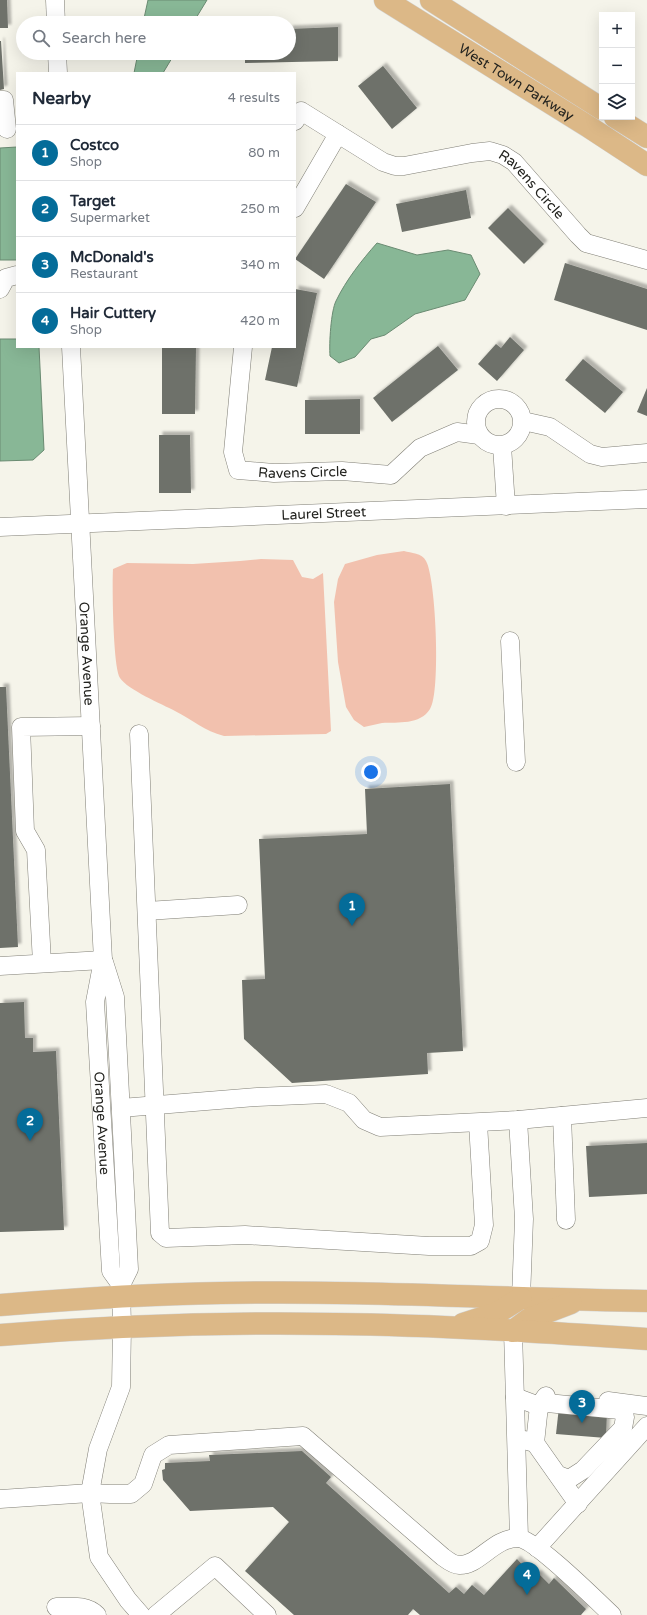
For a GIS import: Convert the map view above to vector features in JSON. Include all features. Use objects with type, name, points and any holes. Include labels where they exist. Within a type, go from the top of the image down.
[{"type":"main road","name":"West Town Parkway","points":[[385,0],[589,127],[647,165]]},
{"type":"main road","name":"West Town Parkway","points":[[431,0],[599,107]]},
{"type":"main road","points":[[620,120],[647,137]]},
{"type":"main road","points":[[0,1305],[121,1290],[420,1294],[647,1301]]},
{"type":"main road","points":[[450,1328],[497,1313],[521,1298]]},
{"type":"main road","points":[[513,1331],[529,1319],[578,1300]]},
{"type":"main road","points":[[0,1335],[122,1327],[226,1324],[336,1324],[513,1331],[647,1339]]},
{"type":"street","points":[[55,0],[56,16]]},
{"type":"street","points":[[57,60],[58,72]]},
{"type":"street","points":[[0,100],[4,100],[8,129]]},
{"type":"street","name":"Ravens Circle","points":[[296,119],[301,111],[383,162],[395,166],[404,166],[490,151],[504,155],[514,162],[586,243],[647,260]]},
{"type":"street","points":[[296,206],[338,134]]},
{"type":"street","points":[[0,289],[6,278],[16,275]]},
{"type":"street","name":"Orange Avenue","points":[[71,348],[103,960],[95,1002],[111,1271],[121,1290]]},
{"type":"street","name":"Ravens Circle","points":[[243,348],[233,452],[238,470],[274,473],[342,471],[391,475],[420,448],[457,432],[479,435],[488,444],[502,446]]},
{"type":"street","points":[[479,435],[475,424],[477,411],[486,402],[498,398],[510,401],[519,409],[523,421],[520,433],[512,442],[502,446],[506,506]]},
{"type":"street","points":[[523,421],[550,427],[590,454],[602,457],[647,453]]},
{"type":"street","name":"Laurel Street","points":[[0,527],[647,500]]},
{"type":"street","points":[[510,641],[516,762]]},
{"type":"street","points":[[42,963],[36,850],[25,831],[21,727],[91,726]]},
{"type":"street","points":[[139,734],[160,1233],[166,1238],[245,1234],[429,1246],[471,1246],[480,1241],[484,1225],[478,1123]]},
{"type":"street","points":[[147,911],[238,905]]},
{"type":"street","points":[[0,966],[103,960]]},
{"type":"street","name":"Orange Avenue","points":[[103,960],[115,997],[129,1270],[121,1290],[121,1387],[98,1449],[90,1493],[99,1557],[128,1600],[142,1615]]},
{"type":"street","points":[[121,1108],[257,1096],[326,1094],[349,1103],[364,1120],[380,1126],[478,1123],[647,1108]]},
{"type":"street","points":[[562,1116],[566,1220]]},
{"type":"street","points":[[518,1120],[524,1219],[521,1298]]},
{"type":"street","points":[[513,1331],[519,1538]]},
{"type":"street","points":[[535,1443],[539,1406],[548,1394],[647,1406]]},
{"type":"street","points":[[515,1397],[539,1406],[547,1403],[620,1410],[625,1416],[623,1428],[583,1470],[569,1479],[558,1475]]},
{"type":"street","points":[[537,1548],[647,1426]]},
{"type":"street","points":[[0,1498],[90,1493],[131,1494],[143,1484],[153,1455],[168,1445],[303,1436],[443,1557],[457,1566],[472,1564],[489,1549],[506,1541],[519,1538],[537,1548],[612,1615]]},
{"type":"street","points":[[516,1438],[535,1443],[578,1504]]},
{"type":"street","points":[[156,1615],[215,1566],[267,1615]]},
{"type":"street","points":[[56,1607],[80,1606],[92,1609],[98,1615]]},
{"type":"shaded area","points":[[148,0],[207,0],[197,16],[145,16]]},
{"type":"shaded area","points":[[137,60],[171,60],[164,72],[134,72]]},
{"type":"shaded area","points":[[16,147],[16,260],[0,260],[0,148]]},
{"type":"shaded area","points":[[377,243],[417,255],[448,250],[471,255],[480,274],[465,300],[415,314],[385,335],[371,339],[355,357],[339,363],[330,356],[331,327],[334,306],[349,278]]},
{"type":"shaded area","points":[[0,339],[16,339],[16,348],[39,348],[44,450],[33,460],[0,461]]},
{"type":"shaded area","points":[[404,551],[422,556],[426,561],[429,572],[435,611],[436,636],[433,699],[430,709],[421,718],[408,722],[382,723],[364,727],[354,720],[346,707],[338,662],[334,602],[338,579],[345,564],[377,555]]},
{"type":"shaded area","points":[[261,559],[293,560],[302,577],[313,579],[323,573],[331,731],[326,734],[224,736],[204,728],[181,714],[137,692],[124,683],[120,678],[114,644],[113,569],[127,563],[193,564]]},
{"type":"building","points":[[0,0],[7,0],[8,28],[0,28]]},
{"type":"building","points":[[338,27],[338,61],[245,63],[245,60],[296,60],[296,29]]},
{"type":"building","points":[[0,41],[4,89],[0,90]]},
{"type":"building","points":[[383,66],[417,108],[392,129],[358,86]]},
{"type":"building","points":[[346,184],[376,202],[324,279],[296,260]]},
{"type":"building","points":[[466,190],[471,218],[402,232],[396,204]]},
{"type":"building","points":[[508,208],[544,244],[524,264],[488,228]]},
{"type":"building","points":[[565,263],[647,289],[647,330],[554,300]]},
{"type":"building","points":[[296,289],[317,293],[297,387],[265,380],[272,348],[296,348]]},
{"type":"building","points":[[510,337],[524,350],[497,381],[478,364],[496,344],[501,348]]},
{"type":"building","points":[[438,346],[458,370],[392,422],[373,398]]},
{"type":"building","points":[[162,348],[196,348],[195,414],[162,414]]},
{"type":"building","points":[[583,359],[623,392],[605,413],[565,380]]},
{"type":"building","points":[[647,388],[647,416],[637,412]]},
{"type":"building","points":[[360,399],[360,434],[305,434],[305,400]]},
{"type":"building","points":[[159,435],[190,435],[191,493],[159,493]]},
{"type":"building","points":[[0,687],[6,687],[18,947],[0,948]]},
{"type":"building","points":[[450,784],[463,1051],[427,1053],[428,1074],[292,1083],[244,1039],[242,980],[265,979],[259,839],[367,834],[365,789]]},
{"type":"building","points":[[24,1002],[25,1038],[33,1038],[33,1052],[56,1051],[64,1230],[0,1232],[0,1003]]},
{"type":"building","points":[[647,1143],[647,1194],[589,1197],[586,1146]]},
{"type":"building","points":[[559,1407],[607,1411],[606,1438],[556,1434]]},
{"type":"building","points":[[302,1451],[331,1477],[326,1483],[449,1593],[456,1587],[464,1594],[472,1585],[484,1595],[517,1559],[534,1577],[538,1573],[549,1584],[554,1578],[586,1609],[581,1615],[420,1615],[413,1609],[408,1615],[294,1615],[245,1571],[289,1522],[273,1507],[190,1511],[163,1480],[162,1470],[165,1469],[165,1463],[210,1461],[209,1455]]},
{"type":"place","name":"Costco","points":[[352,926]]},
{"type":"place","name":"Target","points":[[30,1141]]},
{"type":"place","name":"McDonald's","points":[[582,1423]]},
{"type":"place","name":"Hair Cuttery","points":[[527,1595]]}]
